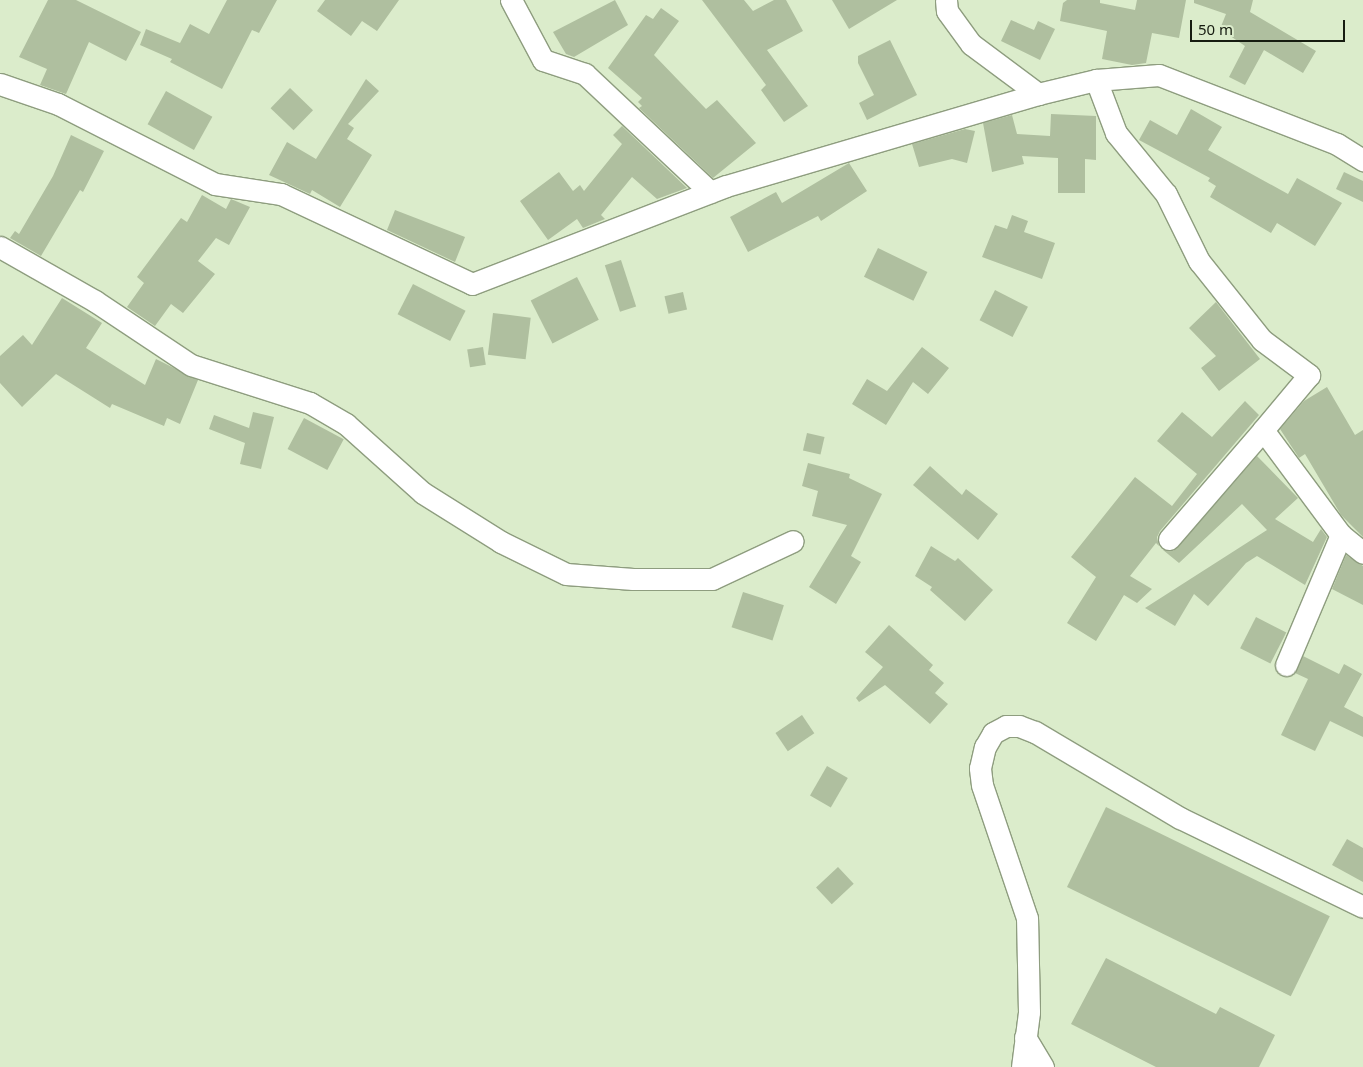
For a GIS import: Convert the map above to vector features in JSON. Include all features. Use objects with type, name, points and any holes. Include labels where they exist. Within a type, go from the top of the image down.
[{"type":"street","points":[[511,0],[543,60],[585,74],[710,192]]},
{"type":"street","points":[[946,0],[947,11],[972,44],[1038,94]]},
{"type":"street","points":[[0,84],[58,104],[215,184],[281,194],[472,284],[710,192],[1038,94],[1096,80],[1159,75],[1337,144],[1363,160]]},
{"type":"street","points":[[1096,80],[1116,132],[1166,194],[1199,261],[1262,340],[1309,375],[1169,539]]},
{"type":"street","points":[[0,247],[95,301],[191,365],[310,403],[346,424],[423,493],[501,542],[566,574],[633,579],[712,579],[793,541]]},
{"type":"street","points":[[1264,430],[1341,535],[1363,553]]},
{"type":"street","points":[[1286,665],[1341,535]]},
{"type":"street","points":[[1022,1067],[1029,1012],[1027,918],[982,785],[980,768],[989,740],[994,733],[1006,726],[1019,726],[1035,732],[1180,818],[1363,907]]},
{"type":"street","points":[[1026,1036],[1044,1067]]},
{"type":"building","points":[[48,0],[76,0],[141,32],[126,61],[89,42],[66,94],[40,85],[47,69],[19,57]]},
{"type":"building","points":[[227,0],[277,0],[259,33],[252,30],[222,89],[170,62],[172,59],[140,45],[146,29],[180,43],[190,24],[209,34]]},
{"type":"building","points":[[325,0],[399,0],[377,31],[362,21],[351,36],[317,11]]},
{"type":"building","points":[[615,0],[628,25],[574,57],[566,54],[553,32]]},
{"type":"building","points":[[702,0],[744,0],[753,11],[774,0],[786,0],[803,31],[767,50],[808,106],[784,122],[761,90],[766,85]]},
{"type":"building","points":[[832,0],[897,0],[849,29]]},
{"type":"building","points":[[1067,0],[1100,0],[1100,3],[1135,10],[1137,0],[1186,0],[1179,38],[1152,33],[1146,63],[1132,65],[1102,59],[1107,31],[1060,21],[1063,3]]},
{"type":"building","points":[[1194,0],[1253,0],[1250,12],[1316,51],[1303,73],[1264,50],[1245,85],[1229,77],[1245,46],[1220,29],[1226,14],[1194,3]]},
{"type":"building","points":[[661,8],[679,21],[654,55],[706,109],[717,100],[756,143],[713,178],[639,108],[642,106],[638,102],[642,98],[608,68],[646,15],[653,19]]},
{"type":"building","points":[[1011,20],[1034,30],[1038,21],[1055,29],[1040,60],[1001,41]]},
{"type":"building","points":[[890,40],[917,95],[867,120],[859,103],[874,95],[858,63],[858,56]]},
{"type":"building","points":[[366,79],[379,91],[348,124],[354,128],[347,139],[372,155],[340,207],[312,190],[310,194],[269,175],[287,142],[316,159]]},
{"type":"building","points":[[290,88],[313,110],[294,130],[271,108]]},
{"type":"building","points":[[166,91],[212,117],[194,150],[148,124]]},
{"type":"building","points":[[1191,109],[1222,127],[1208,150],[1288,194],[1297,178],[1342,203],[1315,246],[1277,223],[1271,233],[1210,197],[1216,186],[1208,181],[1210,178],[1139,140],[1150,120],[1177,135]]},
{"type":"building","points":[[1051,114],[1096,116],[1096,160],[1085,159],[1085,193],[1058,193],[1058,158],[1022,156],[1024,164],[992,172],[983,123],[1012,115],[1017,134],[1050,136]]},
{"type":"building","points":[[622,126],[687,188],[657,199],[632,177],[601,215],[605,219],[583,228],[577,219],[548,240],[520,201],[559,172],[573,191],[580,185],[584,191],[622,144],[613,135]]},
{"type":"building","points":[[965,129],[975,131],[967,163],[952,159],[919,167],[912,144]]},
{"type":"building","points":[[71,135],[104,151],[83,192],[80,190],[41,256],[10,238],[15,231],[19,234],[53,176]]},
{"type":"building","points":[[849,163],[867,191],[821,221],[818,216],[748,252],[730,217],[776,192],[782,203]]},
{"type":"building","points":[[1344,172],[1363,181],[1363,202],[1336,189]]},
{"type":"building","points":[[202,195],[226,209],[231,199],[250,207],[229,245],[216,238],[198,261],[215,274],[183,313],[171,304],[155,326],[127,307],[144,283],[137,277],[181,218],[187,222]]},
{"type":"building","points":[[395,210],[465,237],[455,262],[387,230]]},
{"type":"building","points":[[1012,215],[1028,221],[1024,232],[1055,243],[1042,279],[982,257],[995,225],[1007,229]]},
{"type":"building","points":[[878,248],[927,272],[913,301],[864,277]]},
{"type":"building","points":[[621,260],[636,307],[620,312],[605,265]]},
{"type":"building","points":[[577,277],[599,320],[552,343],[531,301]]},
{"type":"building","points":[[413,284],[466,311],[450,341],[398,314]]},
{"type":"building","points":[[995,290],[1028,307],[1013,337],[980,320]]},
{"type":"building","points":[[683,292],[687,310],[669,314],[664,296]]},
{"type":"building","points":[[62,298],[102,323],[86,348],[145,385],[156,359],[198,380],[180,424],[167,418],[164,426],[112,404],[110,408],[56,374],[22,407],[0,383],[0,356],[23,335],[32,345]]},
{"type":"building","points":[[1216,302],[1260,359],[1219,391],[1201,368],[1216,356],[1189,328]]},
{"type":"building","points":[[493,313],[531,318],[526,359],[488,355]]},
{"type":"building","points":[[483,347],[486,365],[470,367],[467,350]]},
{"type":"building","points":[[922,347],[949,368],[928,394],[913,382],[886,425],[852,404],[867,379],[887,391]]},
{"type":"building","points":[[1327,387],[1355,435],[1363,430],[1363,537],[1341,515],[1305,454],[1299,458],[1280,429],[1304,401]]},
{"type":"building","points":[[1245,401],[1259,415],[1160,531],[1157,537],[1159,546],[1156,543],[1130,576],[1152,589],[1137,603],[1124,595],[1096,641],[1067,623],[1096,577],[1071,557],[1135,477],[1172,506],[1197,474],[1157,441],[1182,412],[1212,437]]},
{"type":"building","points":[[253,412],[274,417],[261,469],[240,464],[245,443],[209,429],[214,415],[249,428]]},
{"type":"building","points":[[304,418],[344,439],[327,470],[288,449]]},
{"type":"building","points":[[807,433],[825,437],[820,455],[803,451]]},
{"type":"building","points":[[1257,456],[1298,498],[1275,519],[1313,542],[1321,529],[1327,537],[1305,585],[1257,556],[1246,563],[1208,606],[1194,594],[1175,626],[1145,608],[1267,530],[1242,504],[1179,563],[1163,550],[1173,551],[1178,547]]},
{"type":"building","points":[[808,463],[850,474],[849,478],[882,494],[851,556],[861,562],[836,604],[809,587],[847,525],[812,516],[818,491],[802,486]]},
{"type":"building","points":[[930,466],[962,495],[966,489],[998,514],[978,540],[913,485]]},
{"type":"building","points":[[931,546],[955,561],[958,558],[993,590],[965,621],[930,590],[932,587],[915,576]]},
{"type":"building","points":[[1346,555],[1363,566],[1363,605],[1332,589]]},
{"type":"building","points":[[743,592],[784,605],[772,640],[732,627]]},
{"type":"building","points":[[1256,617],[1286,632],[1270,664],[1240,648]]},
{"type":"building","points":[[889,625],[933,665],[929,670],[944,683],[935,693],[948,704],[930,724],[885,685],[859,702],[856,698],[883,667],[865,652]]},
{"type":"building","points":[[1303,656],[1339,674],[1344,664],[1362,674],[1344,707],[1363,717],[1363,737],[1330,721],[1315,751],[1281,735],[1308,679],[1295,673]]},
{"type":"building","points":[[802,715],[814,733],[788,751],[775,733]]},
{"type":"building","points":[[827,766],[848,778],[831,807],[810,795]]},
{"type":"building","points":[[1106,807],[1330,916],[1291,996],[1067,887]]},
{"type":"building","points":[[1347,839],[1363,848],[1363,882],[1332,865]]},
{"type":"building","points":[[838,867],[854,884],[832,904],[816,887]]},
{"type":"building","points":[[1106,958],[1216,1014],[1220,1007],[1275,1035],[1259,1067],[1156,1067],[1071,1024]]}]
